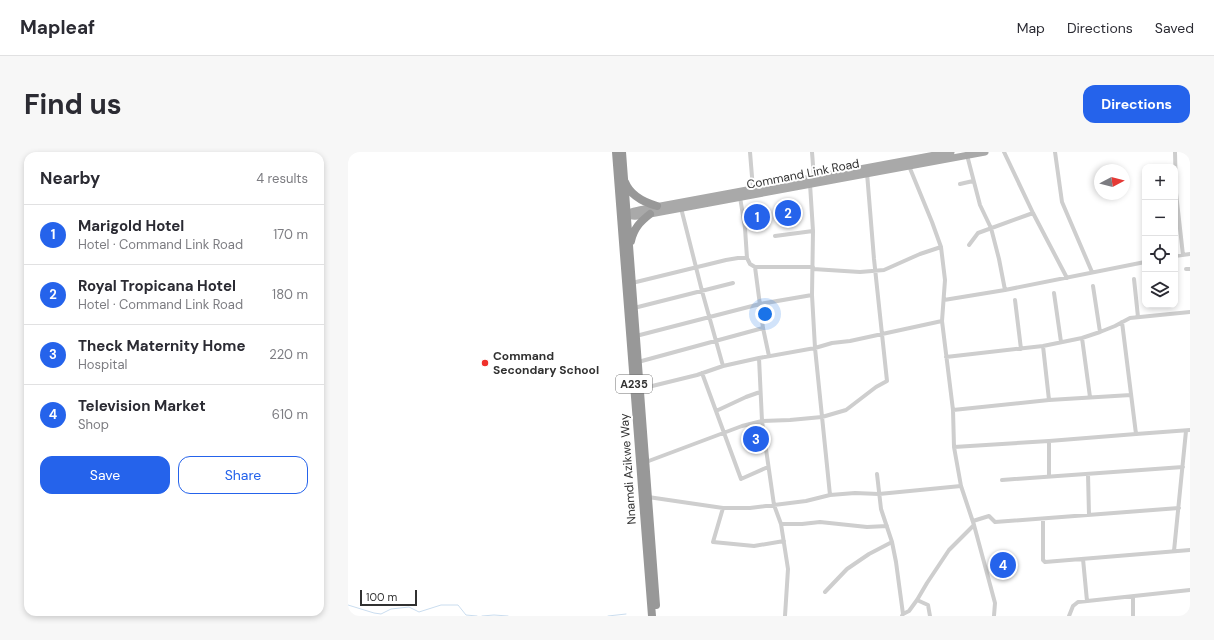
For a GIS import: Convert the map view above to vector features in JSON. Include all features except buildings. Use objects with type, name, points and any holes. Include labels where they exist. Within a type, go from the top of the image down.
[{"type":"highway","name":"Nnamdi Azikwe Way","points":[[616,152],[652,616]]},
{"type":"highway","name":"Nnamdi Azikwe Way","points":[[622,152],[657,616]]},
{"type":"highway","points":[[623,173],[626,185],[633,194],[656,206]]},
{"type":"highway","points":[[630,251],[631,240],[636,227],[650,214]]},
{"type":"main road","name":"Command Link Road","points":[[627,214],[634,216],[650,214],[740,197],[951,152]]},
{"type":"main road","name":"Command Link Road","points":[[844,175],[867,173],[985,152]]},
{"type":"main road","name":"Command Link Road","points":[[627,214],[632,211],[656,206],[753,189],[812,181]]},
{"type":"main road","points":[[620,203],[622,209],[627,214],[623,224],[622,234]]},
{"type":"street","points":[[750,152],[753,189]]},
{"type":"street","points":[[812,152],[812,294],[814,348],[830,495]]},
{"type":"street","points":[[1004,152],[1033,213],[1067,278]]},
{"type":"street","points":[[1055,152],[1062,202],[1092,272]]},
{"type":"street","points":[[1175,152],[1176,193],[1183,255]]},
{"type":"street","points":[[967,155],[980,205],[991,228],[1000,259],[1005,290]]},
{"type":"street","points":[[909,166],[941,247],[945,280],[942,321],[952,410],[954,447],[961,486],[974,523],[995,603],[994,616]]},
{"type":"street","points":[[646,462],[742,426],[762,421],[822,417],[846,410],[876,387],[888,381],[867,173]]},
{"type":"street","points":[[960,184],[973,181]]},
{"type":"street","points":[[740,197],[747,258],[750,264],[755,267],[813,268],[860,272],[884,270],[906,262],[920,254],[941,247]]},
{"type":"street","points":[[681,208],[709,317],[724,366]]},
{"type":"street","points":[[969,245],[978,233],[1033,213]]},
{"type":"street","points":[[775,236],[813,231]]},
{"type":"street","points":[[1178,256],[1190,254]]},
{"type":"street","points":[[632,283],[696,266],[738,258],[747,258]]},
{"type":"street","points":[[944,300],[1005,290],[1142,263]]},
{"type":"street","points":[[755,267],[763,328],[769,356]]},
{"type":"street","points":[[1134,279],[1138,317]]},
{"type":"street","points":[[634,308],[733,283]]},
{"type":"street","points":[[1093,286],[1100,332]]},
{"type":"street","points":[[1054,293],[1061,342]]},
{"type":"street","points":[[636,336],[760,304],[812,294]]},
{"type":"street","points":[[1015,300],[1021,349]]},
{"type":"street","points":[[946,357],[1043,346],[1082,338],[1100,332],[1130,318],[1190,312]]},
{"type":"street","points":[[640,389],[759,358],[814,348],[832,343],[850,341],[942,321]]},
{"type":"street","points":[[1122,322],[1136,434]]},
{"type":"street","points":[[638,362],[763,328]]},
{"type":"street","points":[[1082,338],[1090,397]]},
{"type":"street","points":[[1043,346],[1050,400]]},
{"type":"street","points":[[759,358],[762,421],[768,467],[774,505],[781,524],[788,568],[785,616]]},
{"type":"street","points":[[702,373],[740,478],[768,467]]},
{"type":"street","points":[[716,411],[760,392]]},
{"type":"street","points":[[952,410],[1050,400],[1131,395]]},
{"type":"street","points":[[954,447],[1049,442],[1188,431],[1174,551]]},
{"type":"street","points":[[1049,442],[1049,477]]},
{"type":"street","points":[[1002,480],[1183,467]]},
{"type":"street","points":[[877,474],[881,509],[892,542],[896,562],[903,615],[909,611],[917,600],[949,550],[974,523],[989,516],[995,522],[1179,508]]},
{"type":"street","points":[[1088,474],[1088,515]]},
{"type":"street","points":[[648,497],[723,508],[750,508],[806,501],[830,495],[854,493],[879,494],[961,486]]},
{"type":"street","points":[[723,508],[713,542],[754,546],[784,541]]},
{"type":"street","points":[[1043,519],[1043,560],[1045,562],[1190,550]]},
{"type":"street","points":[[781,524],[820,522],[867,527],[887,526]]},
{"type":"street","points":[[825,592],[847,569],[869,554],[892,542]]},
{"type":"street","points":[[1083,559],[1087,601]]},
{"type":"street","points":[[1069,616],[1075,603],[1190,590]]},
{"type":"street","points":[[1133,596],[1133,616]]},
{"type":"street","points":[[917,600],[928,606],[930,616]]},
{"type":"waterway","points":[[348,605],[381,614],[391,609],[409,607],[419,612],[441,605],[458,605],[466,615],[477,616]]},
{"type":"waterway","points":[[608,616],[626,614]]},
{"type":"waterway","points":[[482,616],[508,616]]},
{"type":"place","name":"Royal Tropicana Hotel","points":[[788,213]]},
{"type":"place","name":"Marigold Hotel","points":[[757,217]]},
{"type":"place","name":"Command Secondary School","points":[[485,363]]},
{"type":"place","name":"Theck Maternity Home","points":[[756,439]]},
{"type":"place","name":"Television Market","points":[[1003,565]]}]
